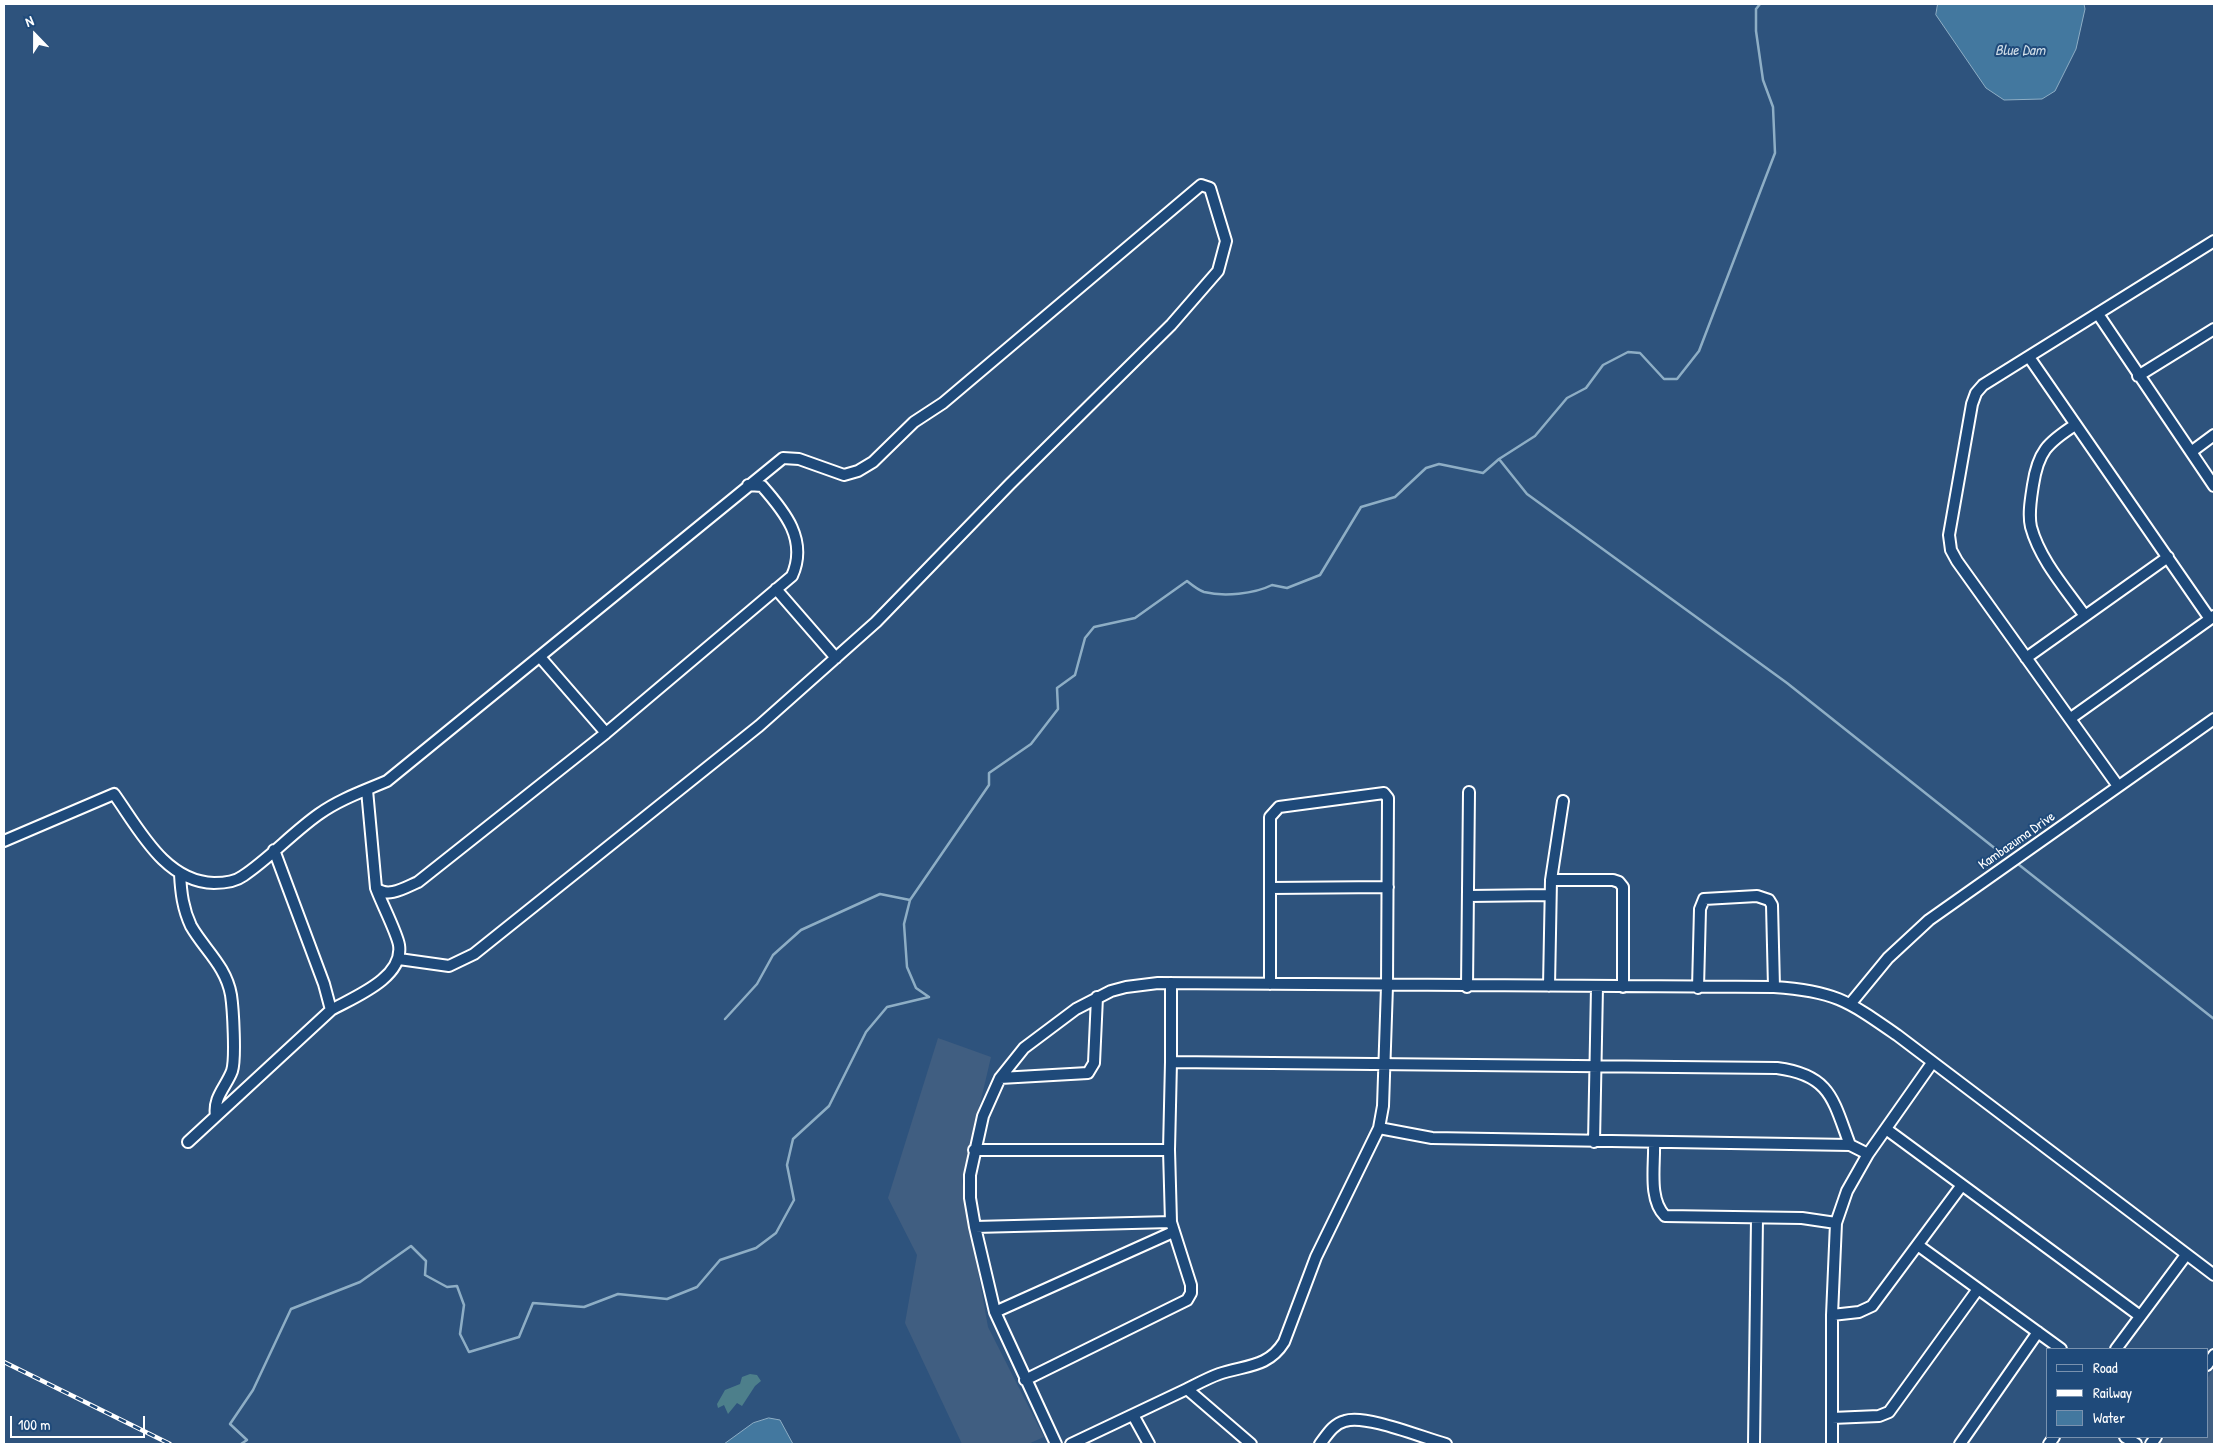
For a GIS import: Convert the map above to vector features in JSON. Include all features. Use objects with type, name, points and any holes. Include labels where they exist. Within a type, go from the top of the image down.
[{"type":"street","points":[[4,841],[114,794],[157,854],[180,874],[199,883],[223,883],[241,878],[318,814],[343,798],[387,781],[783,458],[799,459],[844,475],[858,471],[873,462],[914,422],[943,403],[1201,185],[1210,188],[1226,240],[1218,271],[1171,325],[1010,484],[876,622],[759,726],[474,954],[449,966],[399,959]]},
{"type":"street","points":[[2118,786],[1951,550],[1949,535],[1967,428],[1976,393],[1983,385],[2214,241]]},
{"type":"street","points":[[2098,314],[2138,376],[2214,486]]},
{"type":"street","points":[[2138,376],[2214,330]]},
{"type":"street","points":[[2029,357],[2075,426],[2212,617],[2071,718]]},
{"type":"street","points":[[2075,426],[2049,443],[2040,455],[2030,501],[2031,526],[2039,546],[2053,570],[2085,616]]},
{"type":"street","points":[[2191,452],[2214,435]]},
{"type":"street","points":[[376,888],[381,892],[388,893],[418,882],[606,733],[792,576],[798,562],[798,548],[791,524],[777,503],[762,486],[748,485]]},
{"type":"street","points":[[2026,658],[2168,557]]},
{"type":"street","points":[[776,589],[836,658]]},
{"type":"street","points":[[540,657],[606,733]]},
{"type":"street","name":"Kambazuma Drive","points":[[1850,1003],[1888,958],[1929,920],[2214,720]]},
{"type":"street","points":[[188,1142],[331,1010],[378,982],[391,971],[399,959],[399,944],[376,888],[367,790]]},
{"type":"street","points":[[1467,987],[1470,896],[1470,792]]},
{"type":"street","points":[[1071,1444],[1219,1374],[1265,1362],[1278,1352],[1293,1319],[1316,1257],[1342,1199],[1379,1128],[1383,1106],[1387,986],[1388,798],[1384,794],[1278,808],[1270,817],[1270,984]]},
{"type":"street","points":[[1549,986],[1551,880],[1564,801]]},
{"type":"street","points":[[274,850],[324,984],[331,1010]]},
{"type":"street","points":[[180,874],[186,914],[192,928],[218,963],[231,994],[234,1044],[232,1070],[220,1091],[215,1110],[216,1116]]},
{"type":"street","points":[[1551,880],[1613,880],[1619,882],[1623,887],[1624,987]]},
{"type":"street","points":[[1270,888],[1388,887]]},
{"type":"street","points":[[1470,896],[1550,895]]},
{"type":"street","points":[[1698,988],[1700,909],[1704,899],[1757,896],[1769,900],[1772,905],[1774,988]]},
{"type":"street","points":[[1025,1380],[1188,1300],[1192,1293],[1172,1227],[1170,1150],[1171,983]]},
{"type":"street","points":[[1056,1444],[995,1312],[975,1226],[969,1187],[974,1150],[983,1116],[1000,1078],[1024,1048],[1076,1009],[1097,997],[1126,987],[1171,983],[1467,987],[1774,988],[1820,992],[1850,1003],[2214,1275]]},
{"type":"street","points":[[1594,1142],[1597,987]]},
{"type":"street","points":[[1000,1078],[1088,1073],[1094,1063],[1097,997]]},
{"type":"street","points":[[1171,1062],[1385,1066],[1777,1068],[1802,1074],[1819,1082],[1830,1094],[1850,1145]]},
{"type":"street","points":[[1832,1444],[1832,1314],[1836,1223],[1848,1191],[1868,1154],[1932,1063]]},
{"type":"street","points":[[1379,1128],[1432,1138],[1850,1145],[1868,1154]]},
{"type":"street","points":[[1886,1129],[2140,1316]]},
{"type":"street","points":[[1654,1143],[1655,1197],[1660,1211],[1665,1216],[1802,1218],[1836,1223]]},
{"type":"street","points":[[974,1150],[1170,1150]]},
{"type":"street","points":[[1832,1314],[1859,1312],[1872,1306],[1919,1246],[1962,1185]]},
{"type":"street","points":[[1754,1444],[1757,1218]]},
{"type":"street","points":[[975,1226],[1172,1227]]},
{"type":"street","points":[[995,1312],[1172,1227]]},
{"type":"street","points":[[1919,1246],[2060,1348]]},
{"type":"street","points":[[2117,1348],[2186,1254]]},
{"type":"street","points":[[1832,1418],[1879,1416],[1889,1412],[1978,1289]]},
{"type":"street","points":[[1960,1444],[2038,1332]]},
{"type":"street","points":[[1187,1389],[1250,1444]]},
{"type":"street","points":[[1133,1415],[1149,1444]]},
{"type":"street","points":[[1320,1444],[1336,1425],[1351,1419],[1373,1422],[1422,1441],[1446,1444]]},
{"type":"shaded area","points":[[938,1038],[991,1057],[962,1181],[988,1327],[1044,1437],[1028,1444],[962,1444],[905,1323],[917,1255],[888,1198]]},
{"type":"shaded area","points":[[2214,1368],[2214,1444],[2159,1444],[2164,1438],[2208,1438],[2208,1377]]},
{"type":"green space","points":[[750,1374],[757,1375],[761,1381],[755,1386],[742,1406],[737,1403],[728,1414],[724,1405],[718,1408],[717,1404],[725,1390],[740,1384],[742,1377]]},
{"type":"water","name":"Blue Dam","points":[[1938,4],[2084,4],[2085,9],[2076,49],[2055,91],[2042,99],[2004,100],[1986,88],[1936,15]]},
{"type":"water","points":[[769,1418],[780,1420],[793,1444],[724,1444],[753,1423]]},
{"type":"waterway","points":[[241,1444],[247,1440],[230,1424],[253,1390],[291,1309],[360,1282],[411,1246],[426,1261],[425,1275],[447,1287],[457,1286],[464,1305],[460,1334],[469,1352],[519,1337],[533,1303],[584,1307],[618,1294],[667,1299],[697,1287],[720,1260],[756,1248],[776,1233],[794,1200],[787,1165],[793,1139],[829,1106],[866,1032],[887,1007],[929,997],[916,988],[907,967],[904,924],[910,900],[989,785],[989,773],[1031,744],[1058,709],[1057,688],[1075,675],[1085,638],[1094,627],[1135,618],[1187,581],[1204,592],[1230,594],[1257,591],[1272,585],[1287,588],[1320,575],[1361,507],[1395,497],[1426,468],[1439,464],[1483,473],[1499,459],[1535,436],[1567,398],[1586,388],[1603,365],[1628,352],[1640,353],[1664,379],[1677,379],[1699,351],[1775,153],[1773,107],[1763,80],[1756,31],[1756,9],[1760,4]]},
{"type":"waterway","points":[[1499,459],[1527,494],[1787,683],[2002,854]]},
{"type":"waterway","points":[[2018,864],[2214,1019]]},
{"type":"waterway","points":[[725,1019],[757,984],[773,955],[801,930],[880,894],[910,900]]},
{"type":"railway","points":[[4,1362],[170,1444]]}]
